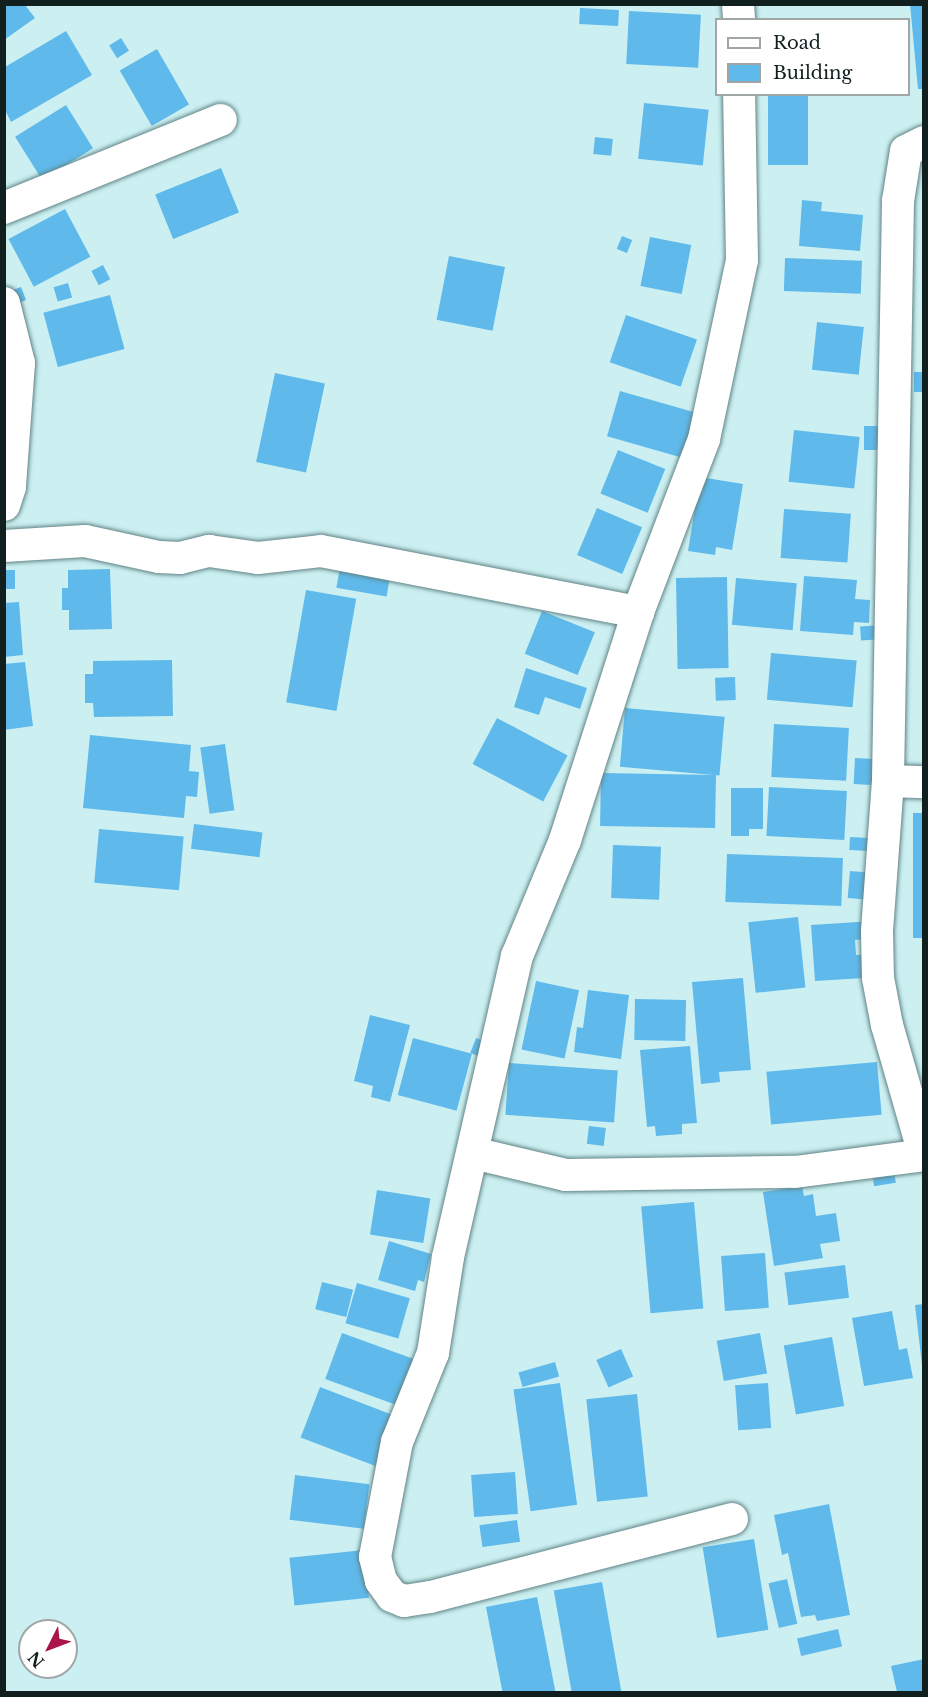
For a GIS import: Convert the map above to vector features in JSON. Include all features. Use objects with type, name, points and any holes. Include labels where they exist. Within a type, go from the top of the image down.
[{"type":"street","points":[[732,1519],[430,1598],[404,1600],[392,1596],[381,1581],[375,1557],[397,1442],[433,1353],[448,1257],[517,956],[565,840],[638,612],[704,439],[742,260],[739,96]]},
{"type":"street","points":[[4,208],[221,120]]},
{"type":"street","points":[[472,1153],[566,1175],[795,1172],[924,1155],[886,1025],[878,978],[877,932],[888,782],[898,201],[906,151],[924,142]]},
{"type":"street","points":[[4,303],[19,363],[11,475],[4,505]]},
{"type":"street","points":[[4,546],[86,541],[180,558],[209,551],[258,558],[321,551],[638,612]]},
{"type":"street","points":[[888,782],[924,783]]},
{"type":"building","points":[[910,4],[924,4],[924,89],[918,89]]},
{"type":"building","points":[[4,5],[25,5],[35,18],[4,40]]},
{"type":"building","points":[[580,8],[619,10],[618,26],[579,24]]},
{"type":"building","points":[[629,11],[701,15],[698,68],[626,64]]},
{"type":"building","points":[[66,31],[92,75],[11,122],[5,110],[5,67]]},
{"type":"building","points":[[121,38],[129,51],[117,58],[109,45]]},
{"type":"building","points":[[157,49],[189,104],[152,126],[120,70]]},
{"type":"building","points":[[768,96],[808,96],[808,165],[768,165]]},
{"type":"building","points":[[644,103],[709,110],[703,165],[638,159]]},
{"type":"building","points":[[66,105],[93,148],[42,180],[15,137]]},
{"type":"building","points":[[595,137],[613,139],[611,156],[593,154]]},
{"type":"building","points":[[221,168],[239,213],[173,239],[155,195]]},
{"type":"building","points":[[802,200],[822,202],[821,211],[863,215],[860,251],[799,246]]},
{"type":"building","points":[[65,209],[90,257],[34,287],[8,239]]},
{"type":"building","points":[[622,236],[632,240],[627,253],[617,249]]},
{"type":"building","points":[[650,237],[691,245],[682,294],[640,286]]},
{"type":"building","points":[[449,256],[505,267],[493,331],[437,320]]},
{"type":"building","points":[[785,258],[862,261],[861,294],[784,291]]},
{"type":"building","points":[[103,265],[110,279],[99,285],[91,271]]},
{"type":"building","points":[[68,283],[72,297],[58,302],[54,287]]},
{"type":"building","points":[[21,287],[26,300],[10,306],[5,293]]},
{"type":"building","points":[[110,295],[124,349],[58,367],[43,313]]},
{"type":"building","points":[[626,315],[697,339],[681,387],[610,362]]},
{"type":"building","points":[[817,322],[864,327],[859,375],[812,370]]},
{"type":"building","points":[[914,372],[924,372],[924,392],[914,392]]},
{"type":"building","points":[[275,373],[325,384],[306,473],[256,462]]},
{"type":"building","points":[[620,391],[698,413],[685,459],[607,436]]},
{"type":"building","points":[[864,426],[881,426],[881,450],[864,450]]},
{"type":"building","points":[[794,430],[860,437],[854,489],[789,482]]},
{"type":"building","points":[[618,450],[665,469],[648,513],[600,494]]},
{"type":"building","points":[[700,477],[743,484],[732,550],[716,547],[715,555],[688,551]]},
{"type":"building","points":[[597,508],[642,527],[622,574],[577,555]]},
{"type":"building","points":[[784,509],[851,514],[847,563],[781,558]]},
{"type":"building","points":[[340,567],[390,576],[387,597],[336,588]]},
{"type":"building","points":[[110,569],[112,629],[69,630],[69,610],[62,610],[62,588],[68,588],[68,570]]},
{"type":"building","points":[[4,570],[15,570],[15,589],[4,589]]},
{"type":"building","points":[[804,576],[857,580],[855,599],[870,600],[869,623],[854,622],[853,635],[800,631]]},
{"type":"building","points":[[727,577],[729,668],[678,669],[676,578]]},
{"type":"building","points":[[736,578],[797,583],[793,630],[732,625]]},
{"type":"building","points":[[306,590],[356,599],[336,711],[286,702]]},
{"type":"building","points":[[19,602],[23,655],[4,657],[4,603]]},
{"type":"building","points":[[542,611],[595,632],[578,675],[525,654]]},
{"type":"building","points":[[882,625],[883,639],[861,641],[860,627]]},
{"type":"building","points":[[771,653],[857,660],[853,707],[767,700]]},
{"type":"building","points":[[172,660],[173,716],[94,717],[93,703],[85,703],[85,674],[93,674],[93,661]]},
{"type":"building","points":[[25,662],[33,726],[4,730],[4,664]]},
{"type":"building","points":[[526,668],[587,688],[580,709],[545,697],[539,715],[514,707]]},
{"type":"building","points":[[735,677],[736,700],[716,701],[715,678]]},
{"type":"building","points":[[625,708],[725,717],[719,775],[620,767]]},
{"type":"building","points":[[497,718],[568,756],[543,801],[473,764]]},
{"type":"building","points":[[774,724],[849,728],[846,781],[771,777]]},
{"type":"building","points":[[90,735],[191,745],[189,771],[199,772],[197,797],[186,796],[184,818],[83,808]]},
{"type":"building","points":[[225,744],[234,810],[210,814],[200,747]]},
{"type":"building","points":[[855,758],[873,759],[872,785],[854,784]]},
{"type":"building","points":[[601,773],[716,775],[715,828],[600,826]]},
{"type":"building","points":[[769,787],[847,791],[844,840],[766,836]]},
{"type":"building","points":[[731,788],[763,788],[763,829],[749,829],[749,836],[731,836]]},
{"type":"building","points":[[913,813],[924,813],[924,938],[913,938]]},
{"type":"building","points":[[194,824],[262,832],[259,857],[191,849]]},
{"type":"building","points":[[99,829],[184,836],[179,890],[94,883]]},
{"type":"building","points":[[850,837],[869,838],[868,851],[849,850]]},
{"type":"building","points":[[613,845],[661,847],[659,900],[611,898]]},
{"type":"building","points":[[727,854],[843,858],[841,906],[725,902]]},
{"type":"building","points":[[850,871],[871,873],[869,900],[848,898]]},
{"type":"building","points":[[798,917],[805,988],[756,993],[748,922]]},
{"type":"building","points":[[873,921],[874,938],[855,940],[856,955],[863,955],[864,978],[815,981],[811,925]]},
{"type":"building","points":[[743,978],[751,1070],[719,1072],[720,1082],[701,1084],[692,982]]},
{"type":"building","points":[[536,981],[579,990],[564,1059],[521,1049]]},
{"type":"building","points":[[588,990],[629,995],[621,1059],[574,1052],[577,1027],[583,1028]]},
{"type":"building","points":[[635,999],[686,1000],[685,1041],[634,1040]]},
{"type":"building","points":[[370,1015],[410,1025],[390,1102],[371,1097],[373,1086],[354,1081]]},
{"type":"building","points":[[413,1038],[472,1054],[457,1111],[398,1095]]},
{"type":"building","points":[[476,1038],[492,1044],[486,1059],[470,1053]]},
{"type":"building","points":[[690,1046],[697,1123],[682,1124],[682,1134],[656,1136],[655,1126],[647,1127],[640,1050]]},
{"type":"building","points":[[877,1062],[882,1115],[771,1124],[766,1072]]},
{"type":"building","points":[[509,1063],[618,1071],[614,1122],[505,1115]]},
{"type":"building","points":[[589,1126],[606,1128],[604,1146],[587,1144]]},
{"type":"building","points":[[893,1165],[896,1183],[874,1186],[871,1168]]},
{"type":"building","points":[[802,1186],[804,1196],[813,1194],[816,1216],[836,1213],[840,1241],[820,1244],[823,1258],[774,1266],[763,1192]]},
{"type":"building","points":[[377,1190],[430,1198],[423,1243],[370,1234]]},
{"type":"building","points":[[694,1202],[703,1309],[651,1313],[641,1207]]},
{"type":"building","points":[[389,1241],[431,1254],[424,1282],[418,1280],[415,1291],[378,1280]]},
{"type":"building","points":[[765,1253],[769,1308],[725,1311],[721,1256]]},
{"type":"building","points":[[845,1265],[849,1298],[788,1305],[784,1272]]},
{"type":"building","points":[[322,1282],[353,1290],[346,1317],[315,1309]]},
{"type":"building","points":[[357,1283],[410,1298],[398,1339],[345,1323]]},
{"type":"building","points":[[924,1304],[924,1364],[922,1365],[915,1305]]},
{"type":"building","points":[[892,1311],[899,1350],[907,1348],[913,1378],[864,1386],[852,1318]]},
{"type":"building","points":[[342,1333],[417,1360],[400,1406],[325,1379]]},
{"type":"building","points":[[760,1333],[767,1373],[724,1381],[717,1341]]},
{"type":"building","points":[[832,1337],[844,1406],[796,1414],[784,1346]]},
{"type":"building","points":[[621,1349],[633,1376],[609,1387],[596,1360]]},
{"type":"building","points":[[555,1362],[559,1376],[523,1387],[518,1372]]},
{"type":"building","points":[[560,1383],[577,1505],[531,1511],[513,1390]]},
{"type":"building","points":[[768,1383],[771,1428],[738,1430],[735,1385]]},
{"type":"building","points":[[320,1387],[395,1416],[375,1466],[301,1437]]},
{"type":"building","points":[[637,1394],[648,1496],[597,1502],[586,1399]]},
{"type":"building","points":[[515,1472],[518,1514],[474,1517],[471,1475]]},
{"type":"building","points":[[295,1475],[369,1484],[364,1529],[290,1520]]},
{"type":"building","points":[[829,1504],[850,1615],[817,1621],[815,1615],[801,1617],[788,1553],[782,1555],[774,1515]]},
{"type":"building","points":[[517,1520],[520,1542],[482,1547],[479,1525]]},
{"type":"building","points":[[754,1539],[768,1630],[717,1638],[703,1547]]},
{"type":"building","points":[[364,1550],[369,1598],[294,1606],[289,1558]]},
{"type":"building","points":[[787,1579],[797,1624],[779,1628],[768,1583]]},
{"type":"building","points":[[602,1582],[621,1692],[572,1692],[554,1591]]},
{"type":"building","points":[[537,1597],[555,1692],[502,1692],[486,1607]]},
{"type":"building","points":[[838,1629],[842,1647],[801,1656],[797,1638]]},
{"type":"building","points":[[924,1659],[924,1692],[897,1692],[891,1666]]}]
